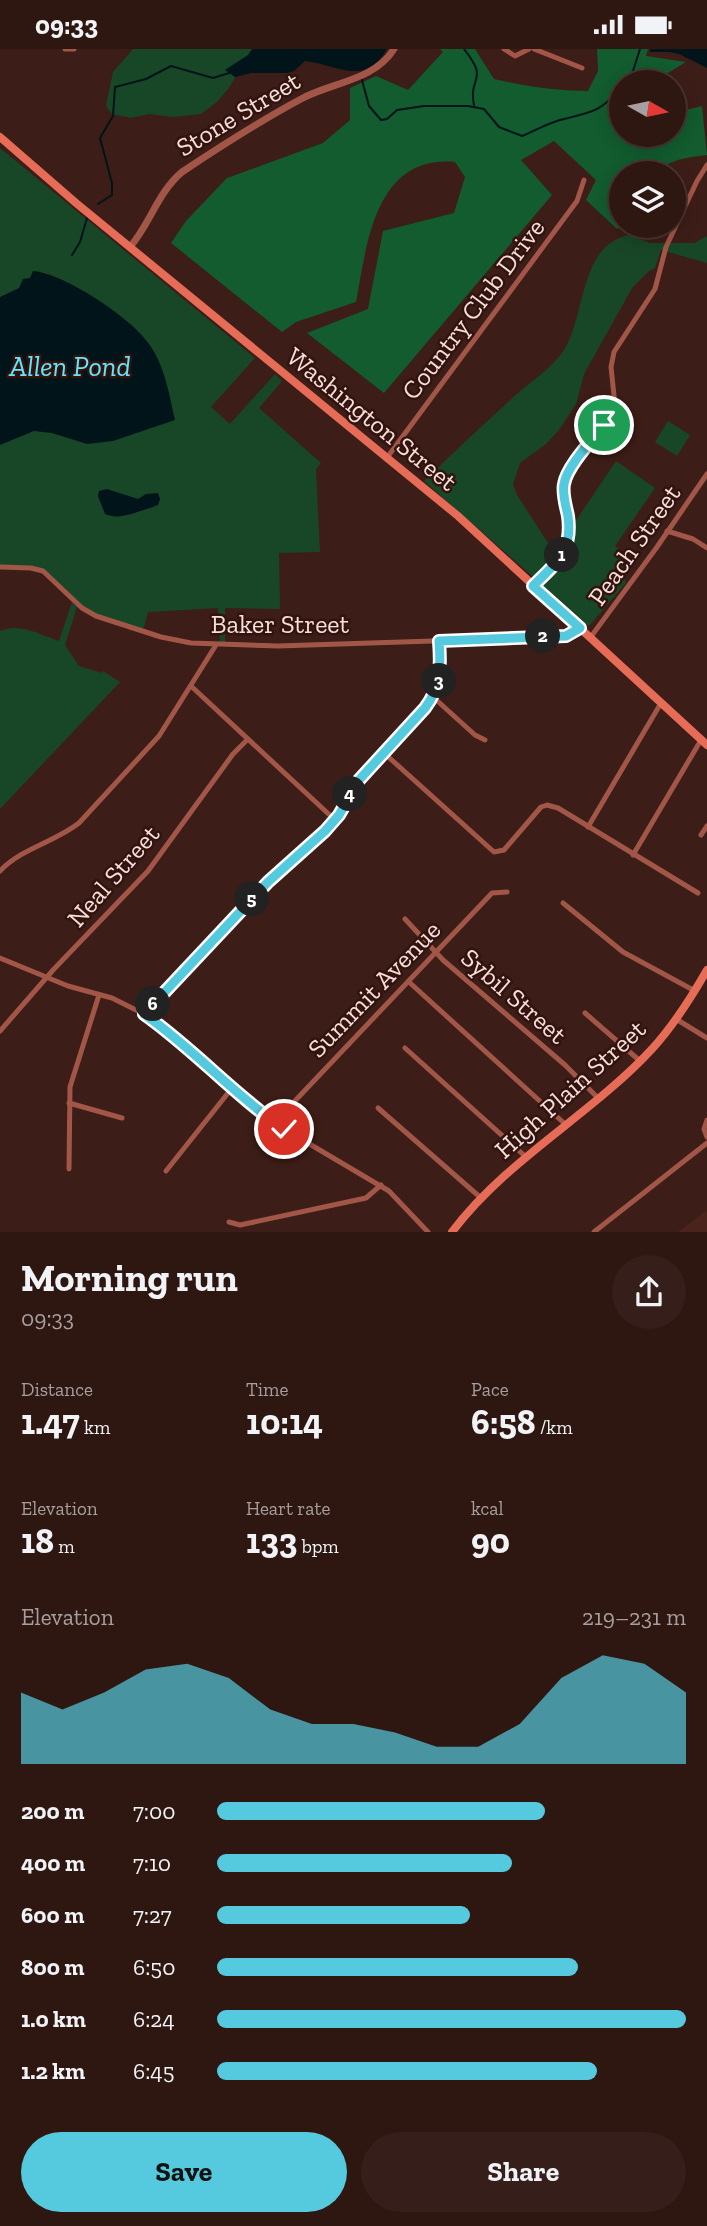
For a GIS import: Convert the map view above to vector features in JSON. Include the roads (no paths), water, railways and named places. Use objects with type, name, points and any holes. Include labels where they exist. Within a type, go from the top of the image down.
[{"type":"main road","name":"Washington Street","points":[[0,137],[458,516],[704,743]]},
{"type":"main road","name":"High Plain Street","points":[[452,1232],[481,1198],[526,1157],[640,1061],[676,1019],[707,970]]},
{"type":"street","points":[[65,49],[74,49]]},
{"type":"street","name":"Stone Street","points":[[130,247],[166,188],[182,173],[303,97],[373,71],[394,49]]},
{"type":"street","points":[[504,49],[515,56],[529,49]]},
{"type":"street","points":[[534,49],[582,68]]},
{"type":"street","points":[[533,586],[560,559],[567,548],[569,533],[564,494],[566,477],[615,405],[611,367],[614,352],[628,326],[655,289],[666,247],[707,165]]},
{"type":"street","name":"Country Club Drive","points":[[386,459],[577,201],[584,180]]},
{"type":"street","name":"Peach Street","points":[[590,638],[707,474]]},
{"type":"street","points":[[667,531],[693,539],[707,548]]},
{"type":"street","name":"Baker Street","points":[[0,568],[31,568],[43,571],[82,608],[105,620],[172,640],[216,645],[290,646],[566,636],[580,628]]},
{"type":"street","points":[[144,1014],[268,882],[335,820],[359,780],[433,697],[440,680],[439,641]]},
{"type":"street","points":[[0,871],[15,858],[79,823],[159,736],[216,645]]},
{"type":"street","points":[[191,687],[335,820]]},
{"type":"street","points":[[433,697],[475,735],[485,740]]},
{"type":"street","points":[[588,827],[661,703]]},
{"type":"street","name":"Neal Street","points":[[0,1031],[148,871],[233,754],[247,740]]},
{"type":"street","points":[[633,855],[704,743]]},
{"type":"street","points":[[384,753],[494,852],[504,850],[542,805],[556,807],[698,894]]},
{"type":"street","points":[[701,835],[707,826]]},
{"type":"street","name":"Summit Avenue","points":[[274,1123],[492,894],[507,892]]},
{"type":"street","points":[[563,904],[623,952],[695,991]]},
{"type":"street","name":"Sybil Street","points":[[405,919],[436,953],[565,1065],[598,1098]]},
{"type":"street","points":[[0,958],[47,978],[123,1003],[144,1014],[182,1043],[274,1123],[381,1185],[400,1201],[428,1232]]},
{"type":"street","points":[[409,982],[565,1124]]},
{"type":"street","points":[[69,1169],[70,1087],[99,995]]},
{"type":"street","points":[[584,1013],[640,1061]]},
{"type":"street","points":[[676,1019],[707,1038]]},
{"type":"street","points":[[405,1048],[526,1157]]},
{"type":"street","points":[[166,1171],[232,1088]]},
{"type":"street","points":[[69,1103],[122,1118]]},
{"type":"street","points":[[378,1108],[481,1198]]},
{"type":"street","points":[[594,1232],[707,1140],[704,1129],[707,1120]]},
{"type":"street","points":[[229,1222],[240,1225],[354,1201],[370,1195],[381,1185]]},
{"type":"water","points":[[252,49],[387,49],[378,61],[360,71],[305,61],[294,71],[287,73],[251,73],[235,77],[225,70],[248,55]]},
{"type":"water","points":[[650,49],[707,49],[707,68],[679,54],[650,52]]},
{"type":"water","name":"Allen Pond","points":[[33,271],[78,288],[113,310],[140,333],[159,361],[175,420],[113,441],[87,444],[52,433],[34,431],[0,445],[0,297],[19,288],[23,279],[30,278]]},
{"type":"water","points":[[107,489],[138,499],[146,494],[158,493],[160,499],[158,505],[153,507],[129,515],[111,516],[105,514],[98,496],[99,491]]},
{"type":"waterway","points":[[464,49],[476,67],[474,105]]},
{"type":"waterway","points":[[633,70],[640,49]]},
{"type":"waterway","points":[[98,204],[112,195],[112,183],[100,138],[113,116],[115,87],[146,79],[171,66],[213,78],[229,73]]},
{"type":"waterway","points":[[362,80],[369,106],[381,120],[387,119],[397,110],[424,106],[468,106],[484,109],[499,127],[522,136],[554,122],[596,109],[609,100]]},
{"type":"waterway","points":[[72,255],[80,242],[87,218]]}]
